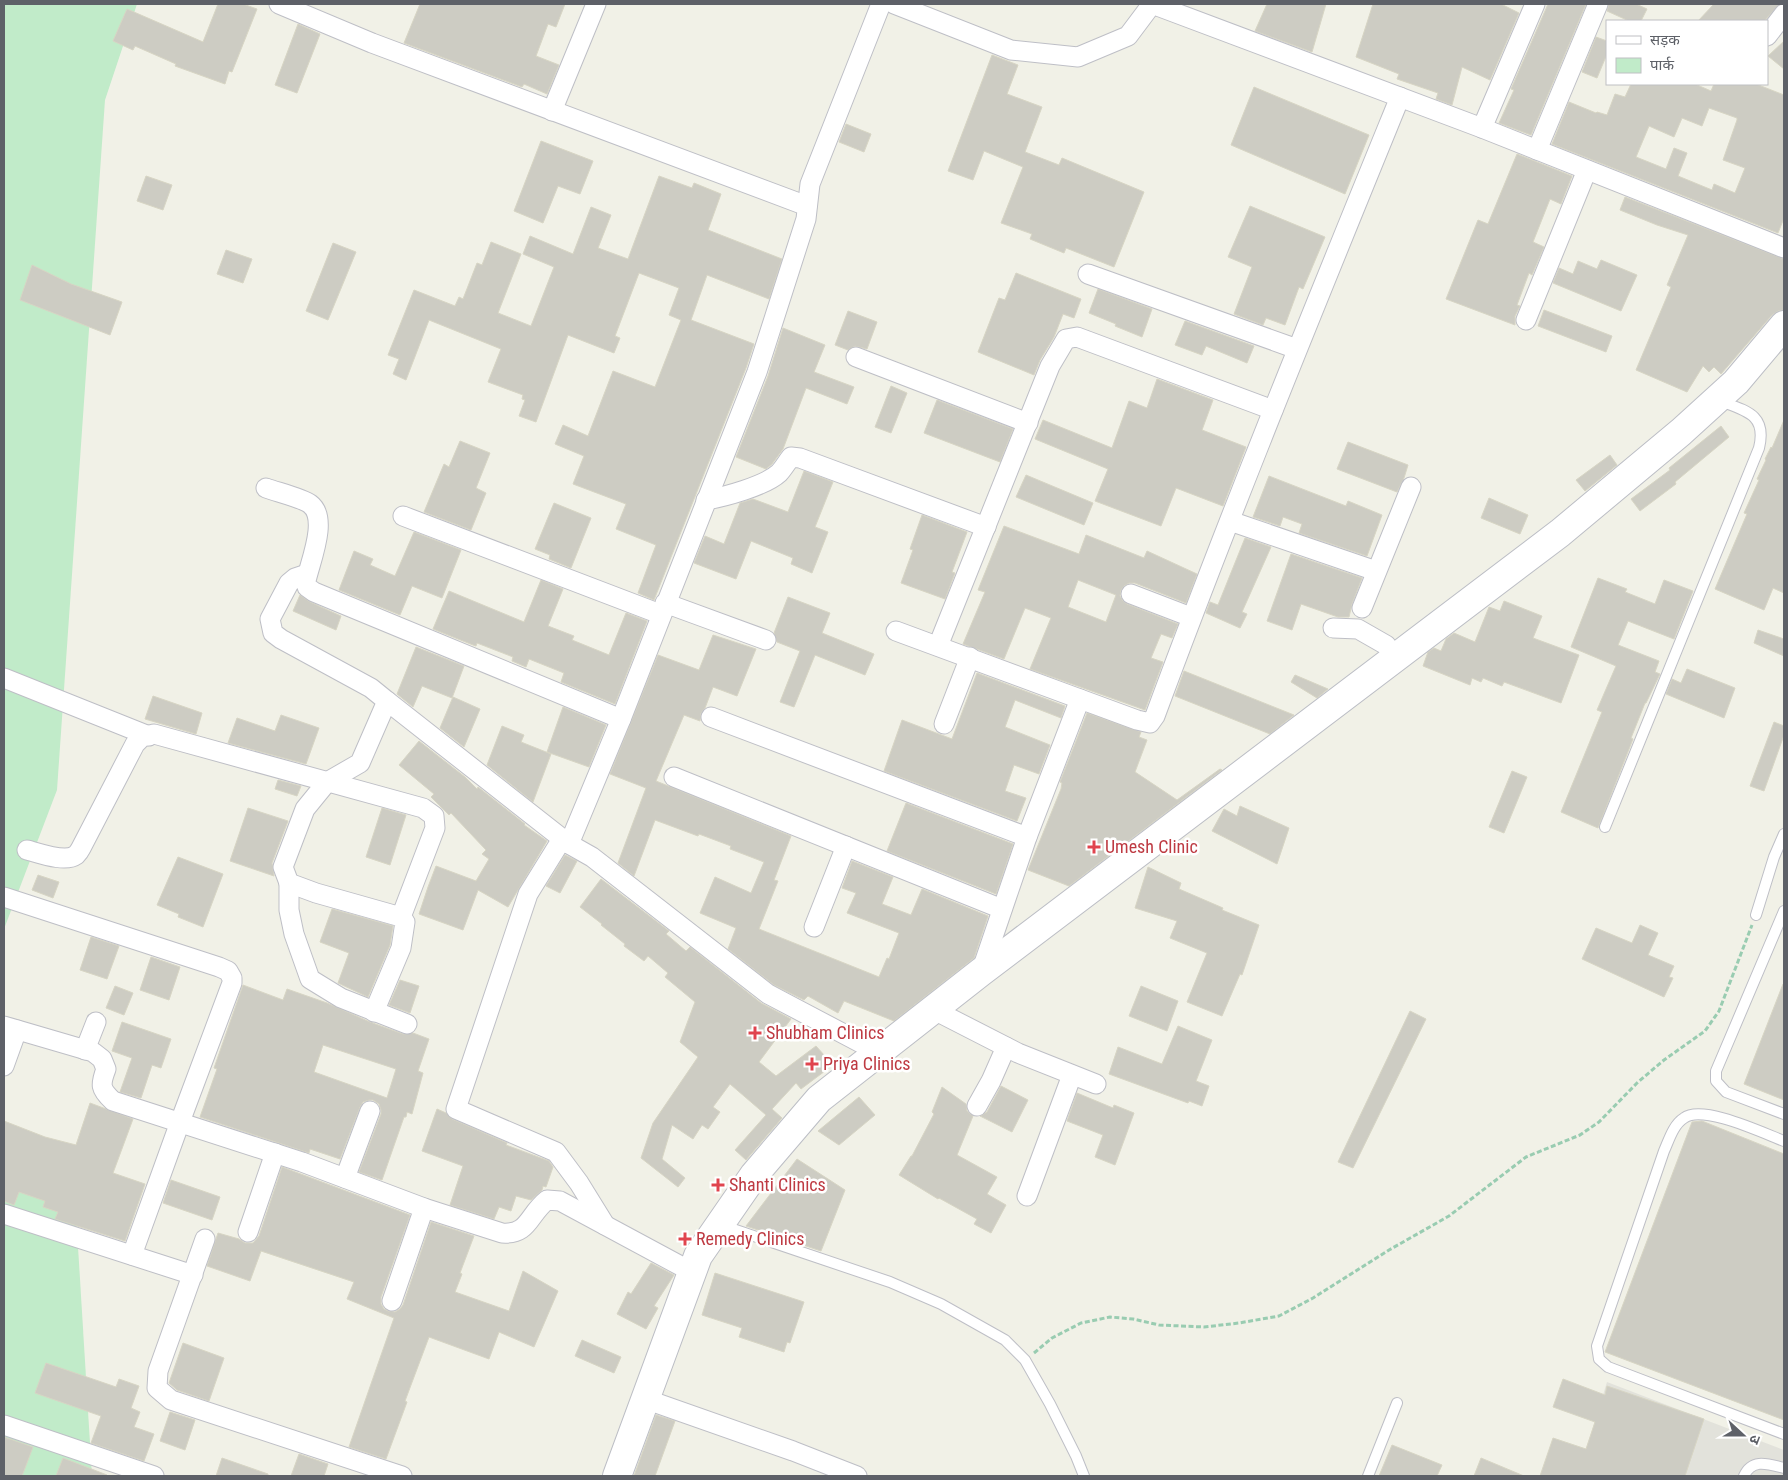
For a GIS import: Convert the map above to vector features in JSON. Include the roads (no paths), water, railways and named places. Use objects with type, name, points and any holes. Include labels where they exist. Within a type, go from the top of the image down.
[{"type":"street","points":[[279,4],[372,43],[807,206]]},
{"type":"street","points":[[552,111],[596,4]]},
{"type":"street","points":[[606,1226],[579,1183],[556,1152],[456,1109],[528,894],[566,842],[620,719],[757,372],[806,219],[810,184],[880,4]]},
{"type":"street","points":[[894,4],[1011,50],[1078,57],[1128,36],[1152,4],[1482,128],[1784,248]]},
{"type":"street","points":[[1482,128],[1535,4]]},
{"type":"street","points":[[1537,150],[1598,4]]},
{"type":"street","points":[[1768,35],[1784,14]]},
{"type":"street","points":[[896,631],[1137,720],[1150,723],[1155,716],[1193,613],[1297,349],[1400,97]]},
{"type":"street","points":[[1526,320],[1587,170]]},
{"type":"street","points":[[1088,274],[1297,349]]},
{"type":"street","points":[[617,1476],[698,1256],[754,1175],[819,1098],[880,1053],[981,972],[1560,533],[1717,400],[1736,382],[1784,325]]},
{"type":"street","points":[[938,646],[1050,366],[1066,339],[1077,337],[1273,410]]},
{"type":"street","points":[[856,357],[1028,422]]},
{"type":"street","points":[[706,500],[721,498],[762,484],[779,473],[790,458],[800,458],[986,527]]},
{"type":"street","points":[[1362,608],[1411,487]]},
{"type":"street","points":[[266,488],[310,504],[318,512],[320,525],[306,582],[307,587],[314,592],[620,719]]},
{"type":"street","points":[[403,516],[663,609],[766,640]]},
{"type":"street","points":[[1230,521],[1376,571]]},
{"type":"street","points":[[307,574],[295,578],[289,583],[270,620],[274,633],[281,639],[371,688],[566,842],[592,857],[768,994],[880,1053]]},
{"type":"street","points":[[1133,590],[1193,613]]},
{"type":"street","points":[[1333,628],[1358,629],[1386,645],[1395,658]]},
{"type":"street","points":[[944,724],[970,657]]},
{"type":"street","points":[[4,678],[149,736]]},
{"type":"street","points":[[981,972],[1026,837],[1080,699]]},
{"type":"street","points":[[387,701],[360,763],[327,782],[305,809],[283,867],[289,883],[289,910],[294,934],[310,979],[341,998],[407,1024]]},
{"type":"street","points":[[711,717],[1026,837]]},
{"type":"street","points":[[27,850],[50,857],[76,855],[82,848],[135,744],[142,737],[154,734],[423,808],[434,816],[435,828],[401,917]]},
{"type":"street","points":[[674,777],[1002,909]]},
{"type":"street","points":[[814,927],[846,846]]},
{"type":"street","points":[[289,883],[316,893],[401,917],[405,922],[400,948],[374,1012]]},
{"type":"street","points":[[4,897],[219,967],[228,971],[232,978],[232,983],[132,1255]]},
{"type":"street","points":[[934,1010],[1006,1047],[1096,1084]]},
{"type":"street","points":[[85,1050],[96,1022]]},
{"type":"street","points":[[4,1066],[11,1028],[93,1052],[102,1059],[106,1069],[101,1082],[103,1092],[113,1101],[274,1153],[424,1208],[502,1234],[513,1234],[524,1229],[546,1200],[560,1202],[692,1272]]},
{"type":"street","points":[[978,1106],[1006,1047]]},
{"type":"street","points":[[1027,1196],[1072,1074]]},
{"type":"street","points":[[345,1178],[370,1111]]},
{"type":"street","points":[[248,1232],[274,1153]]},
{"type":"street","points":[[392,1301],[424,1208]]},
{"type":"street","points":[[4,1214],[193,1275]]},
{"type":"street","points":[[204,1239],[158,1371],[156,1388],[171,1400],[402,1476]]},
{"type":"street","points":[[646,1399],[857,1476]]},
{"type":"street","points":[[4,1425],[154,1476]]},
{"type":"lane","points":[[1605,827],[1759,448],[1762,436],[1760,424],[1751,415],[1738,407],[1717,400]]},
{"type":"lane","points":[[1756,915],[1774,857],[1784,834]]},
{"type":"lane","points":[[1784,911],[1716,1071],[1716,1081],[1726,1092],[1784,1114]]},
{"type":"lane","points":[[1784,1141],[1710,1115],[1696,1113],[1684,1118],[1675,1128],[1664,1152],[1597,1346],[1599,1359],[1608,1367],[1784,1434]]},
{"type":"lane","points":[[720,1224],[890,1282],[941,1304],[1005,1340],[1025,1360],[1050,1404],[1084,1476]]},
{"type":"lane","points":[[1368,1476],[1397,1402]]},
{"type":"lane","points":[[1744,1476],[1746,1470],[1754,1464],[1767,1464],[1784,1468]]},
{"type":"place","name":"Umesh Clinic","points":[[1094,847]]},
{"type":"place","name":"Shubham Clinics","points":[[755,1033]]},
{"type":"place","name":"Priya Clinics","points":[[812,1064]]},
{"type":"place","name":"Shanti Clinics","points":[[718,1185]]},
{"type":"place","name":"Remedy Clinics","points":[[685,1239]]}]
